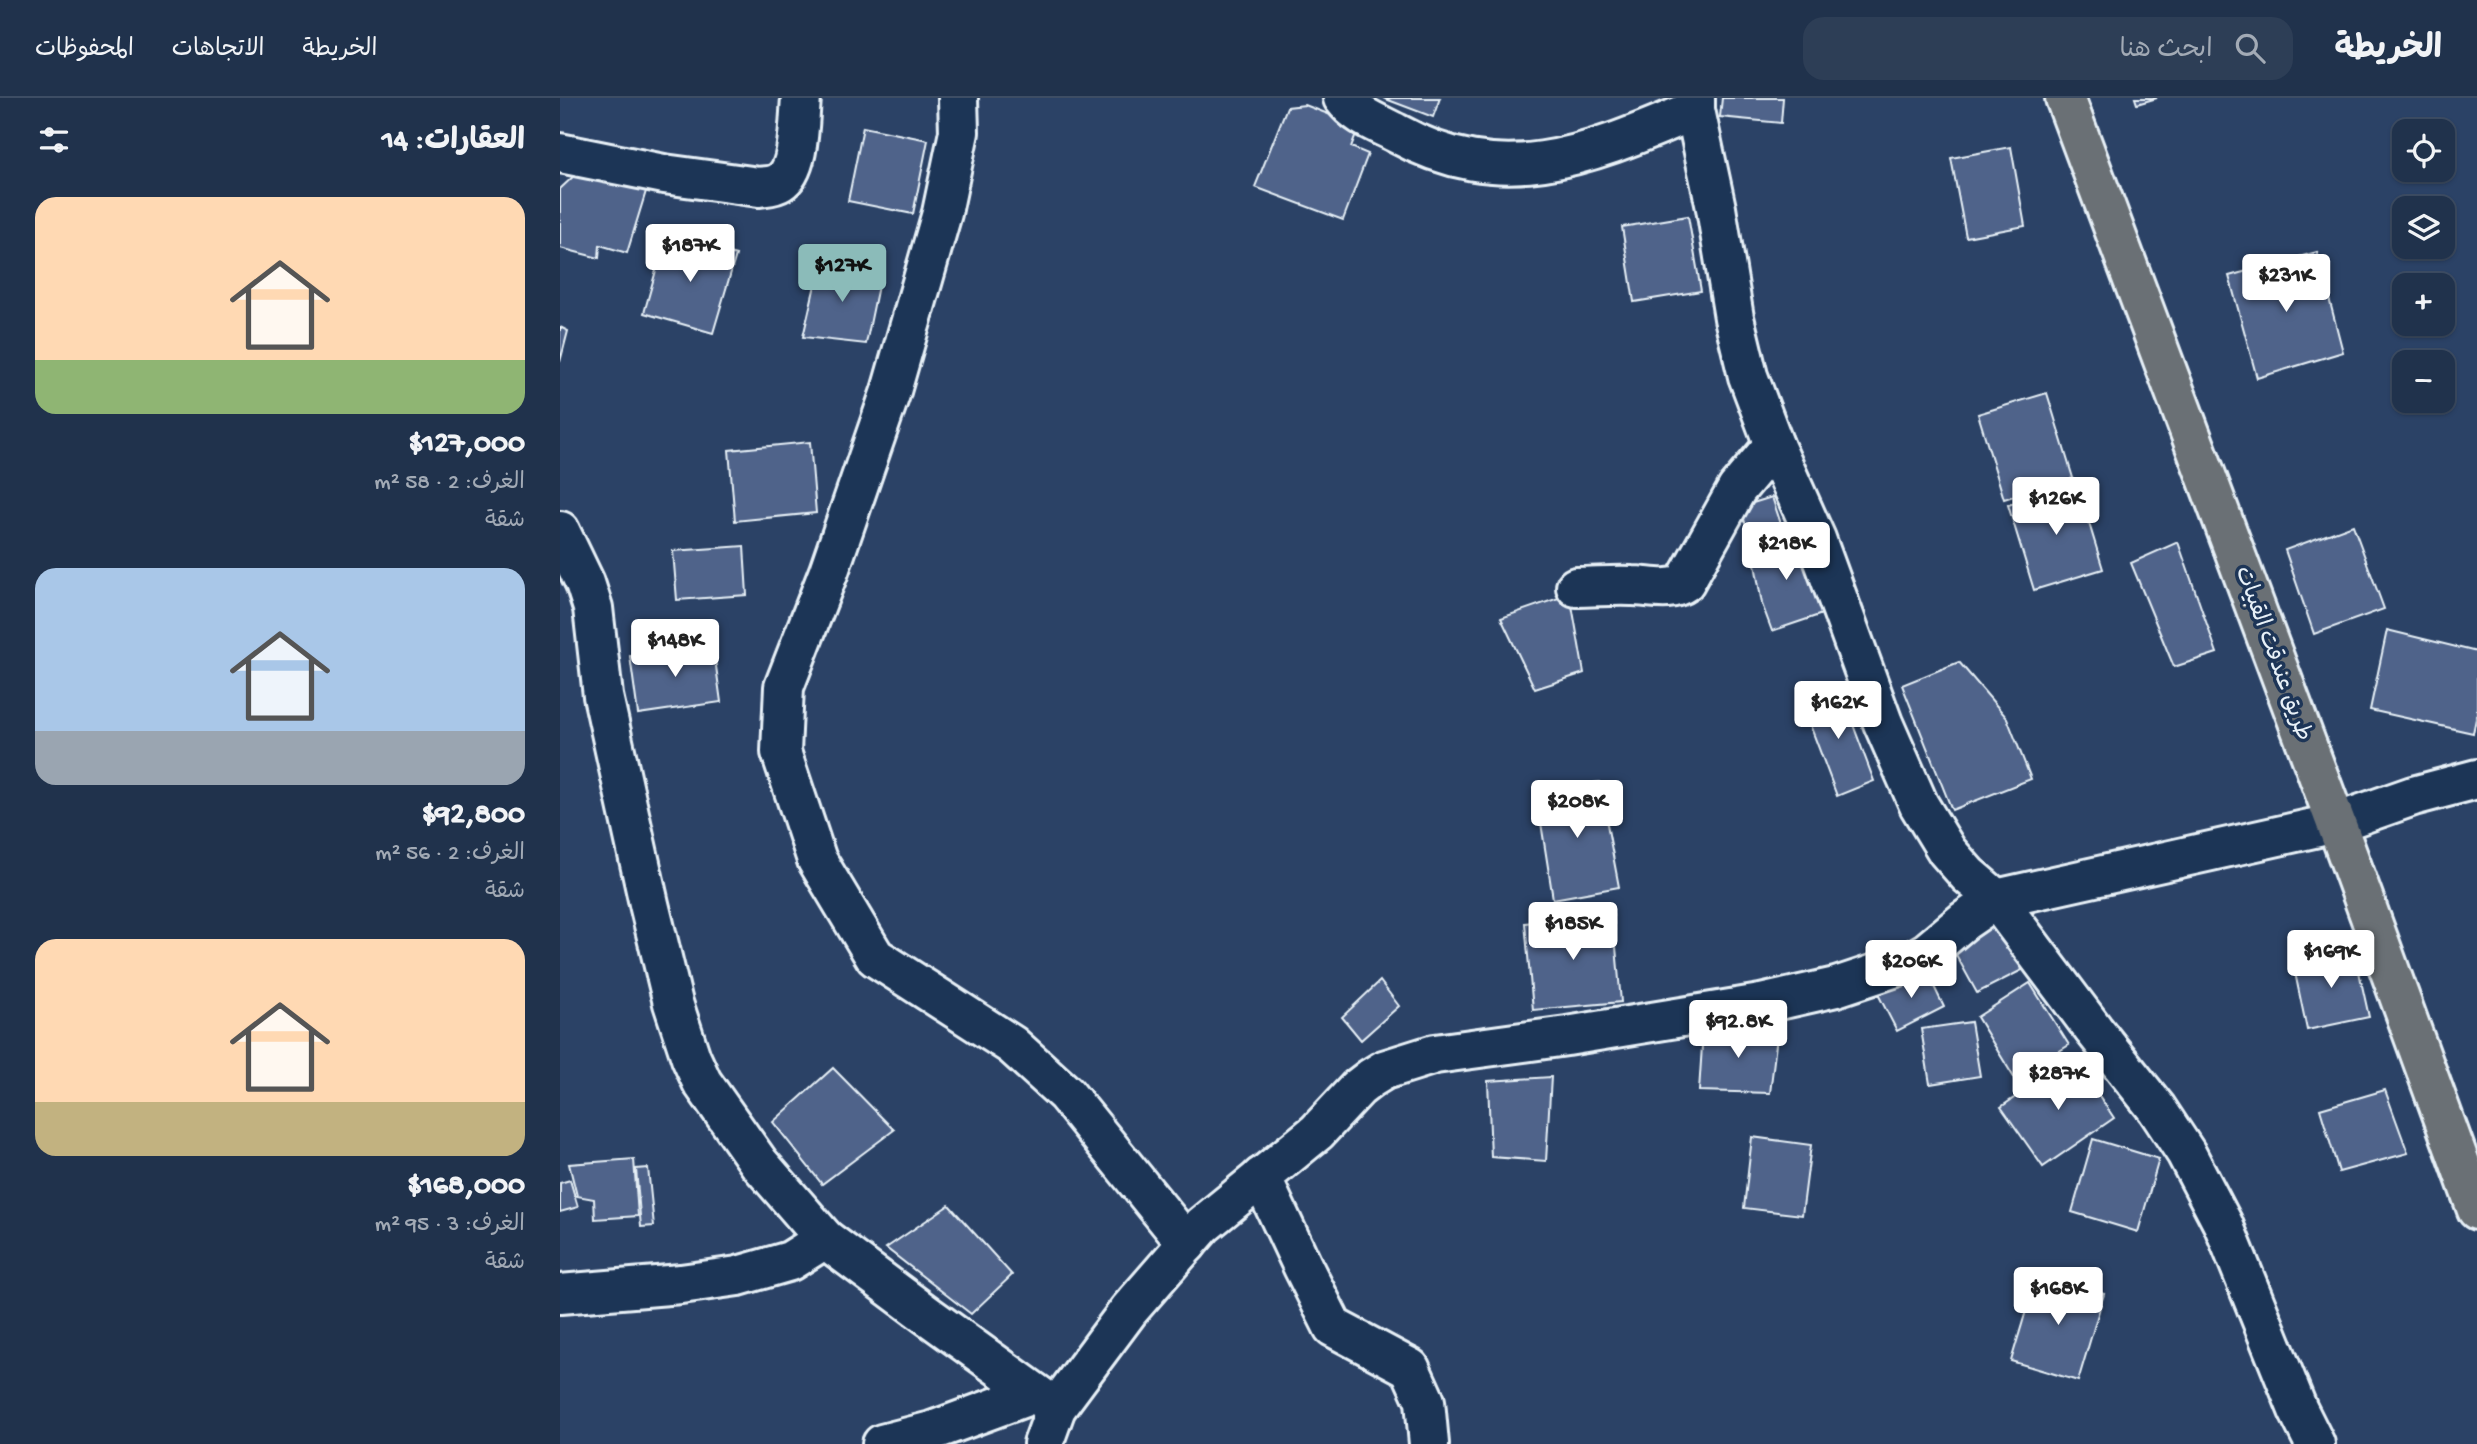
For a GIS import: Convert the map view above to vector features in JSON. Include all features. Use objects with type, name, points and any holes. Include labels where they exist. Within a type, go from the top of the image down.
[{"type":"main road","name":"طريق عندقت القبيات","points":[[2064,98],[2336,823],[2477,1210]]},
{"type":"street","points":[[560,153],[664,174],[759,187],[771,186],[783,181],[792,168],[801,98]]},
{"type":"street","points":[[958,98],[959,132],[942,213],[891,391],[829,571],[784,687],[781,752],[817,860],[875,957],[1012,1045],[1066,1094],[1187,1244]]},
{"type":"street","points":[[1343,98],[1365,117],[1423,148],[1470,160],[1500,163],[1543,162],[1608,146],[1695,104],[1734,317],[1748,376],[1774,445],[1816,538],[1883,723],[1919,805],[1947,851],[1968,875],[1996,899],[2157,1109],[2186,1153],[2223,1224],[2298,1410],[2315,1444]]},
{"type":"street","points":[[1577,587],[1671,588],[1685,582],[1737,489],[1774,445]]},
{"type":"street","points":[[560,531],[585,583],[593,608],[603,696],[673,1003],[691,1058],[715,1103],[759,1163],[825,1239],[1046,1400]]},
{"type":"street","points":[[881,1444],[1046,1400],[1203,1225],[1317,1132],[1358,1088],[1384,1070],[1435,1054],[1567,1036],[1761,1004],[1836,987],[1908,963],[1927,952],[1996,899],[2336,823],[2413,796],[2477,779]]},
{"type":"street","points":[[1261,1177],[1333,1327],[1410,1368],[1425,1401],[1429,1444]]},
{"type":"street","points":[[560,1294],[681,1284],[738,1276],[790,1261],[825,1239]]},
{"type":"street","points":[[1043,1444],[1046,1400]]},
{"type":"building","points":[[1383,98],[1440,98],[1433,117]]},
{"type":"building","points":[[1722,98],[1783,98],[1781,123],[1720,117]]},
{"type":"building","points":[[2135,98],[2157,98],[2137,104]]},
{"type":"building","points":[[1305,105],[1359,126],[1351,147],[1368,154],[1343,220],[1255,187],[1287,107]]},
{"type":"building","points":[[863,127],[928,140],[913,214],[848,201]]},
{"type":"building","points":[[2011,147],[2025,226],[1966,237],[1951,158]]},
{"type":"building","points":[[577,173],[647,188],[627,253],[600,245],[599,258],[560,248],[560,189]]},
{"type":"building","points":[[1688,216],[1701,291],[1634,302],[1622,227]]},
{"type":"building","points":[[666,235],[736,255],[713,333],[644,313]]},
{"type":"building","points":[[2317,252],[2343,352],[2257,378],[2229,276]]},
{"type":"building","points":[[821,259],[880,276],[866,344],[803,337]]},
{"type":"building","points":[[560,327],[568,331],[560,362]]},
{"type":"building","points":[[2047,393],[2073,478],[2004,499],[1978,414]]},
{"type":"building","points":[[810,442],[816,513],[735,521],[729,450]]},
{"type":"building","points":[[2077,484],[2103,569],[2034,590],[2008,505]]},
{"type":"building","points":[[1772,497],[1784,533],[1752,544],[1740,507]]},
{"type":"building","points":[[2353,525],[2384,609],[2314,634],[2285,550]]},
{"type":"building","points":[[1798,533],[1825,613],[1772,631],[1762,604],[1752,547]]},
{"type":"building","points":[[2178,542],[2217,653],[2174,667],[2131,563]]},
{"type":"building","points":[[744,546],[747,595],[677,600],[673,551]]},
{"type":"building","points":[[1570,594],[1584,673],[1535,689],[1501,618]]},
{"type":"building","points":[[2387,630],[2477,652],[2477,714],[2473,733],[2370,710]]},
{"type":"building","points":[[713,645],[721,702],[638,714],[630,656]]},
{"type":"building","points":[[1959,662],[2007,718],[2031,779],[1952,810],[1902,685]]},
{"type":"building","points":[[1839,687],[1874,781],[1837,796],[1801,701]]},
{"type":"building","points":[[1599,782],[1619,887],[1553,899],[1536,791]]},
{"type":"building","points":[[1613,914],[1621,1002],[1533,1010],[1525,923]]},
{"type":"building","points":[[1997,917],[2024,969],[1977,993],[1949,942]]},
{"type":"building","points":[[2354,949],[2369,1017],[2307,1030],[2293,963]]},
{"type":"building","points":[[1926,970],[1944,1007],[1897,1031],[1878,994]]},
{"type":"building","points":[[1380,981],[1399,1006],[1361,1040],[1342,1017]]},
{"type":"building","points":[[2030,983],[2069,1045],[2015,1079],[1977,1017]]},
{"type":"building","points":[[1971,1022],[1980,1076],[1930,1084],[1921,1029]]},
{"type":"building","points":[[1778,1028],[1770,1093],[1699,1091],[1703,1031]]},
{"type":"building","points":[[2073,1057],[2114,1118],[2043,1167],[2001,1107]]},
{"type":"building","points":[[833,1068],[894,1130],[822,1184],[773,1122]]},
{"type":"building","points":[[1551,1077],[1546,1161],[1491,1157],[1488,1081]]},
{"type":"building","points":[[2385,1090],[2408,1153],[2339,1172],[2320,1109]]},
{"type":"building","points":[[1752,1137],[1811,1145],[1802,1215],[1744,1208]]},
{"type":"building","points":[[2093,1139],[2159,1159],[2138,1232],[2072,1212]]},
{"type":"building","points":[[634,1159],[638,1216],[595,1219],[594,1199],[577,1196],[569,1164]]},
{"type":"building","points":[[648,1168],[654,1226],[641,1227],[636,1169]]},
{"type":"building","points":[[570,1180],[578,1207],[560,1212],[560,1183]]},
{"type":"building","points":[[949,1205],[1012,1275],[971,1314],[886,1248]]},
{"type":"building","points":[[2037,1274],[2104,1294],[2078,1381],[2011,1361]]}]
